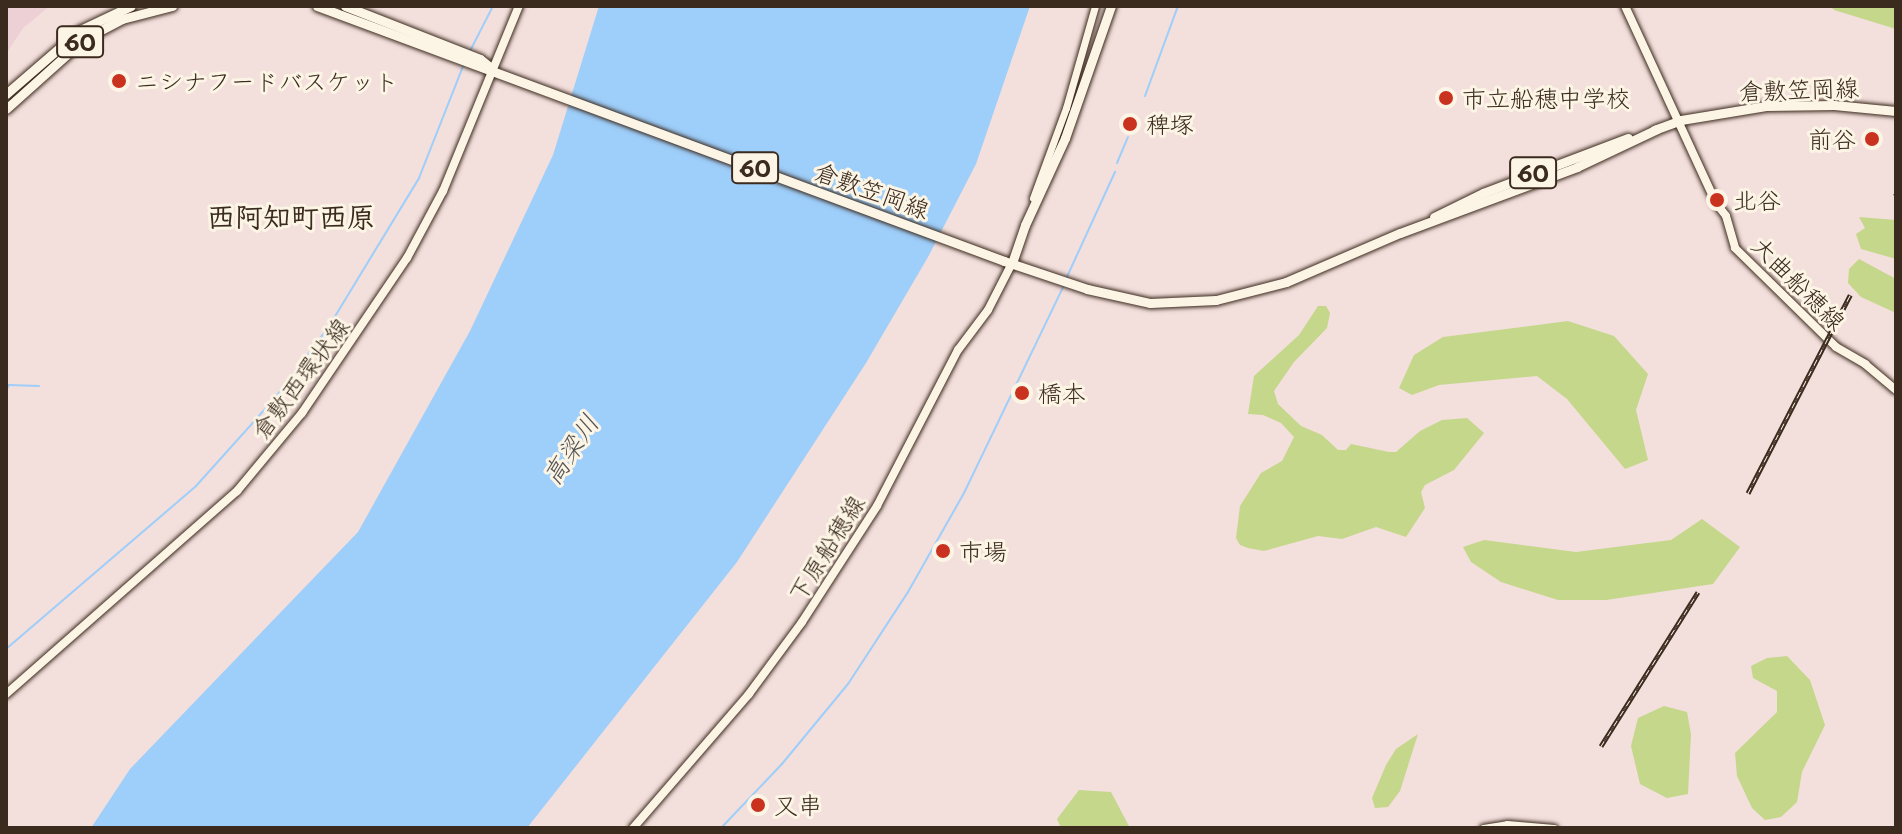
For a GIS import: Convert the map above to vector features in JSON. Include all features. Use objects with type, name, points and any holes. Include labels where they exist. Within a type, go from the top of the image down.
[{"type":"main road","name":"60","points":[[6,94],[80,30],[131,6]]},
{"type":"main road","name":"60","points":[[6,109],[84,39],[122,19],[172,6]]},
{"type":"main road","name":"倉敷笠岡線","points":[[319,6],[477,62]]},
{"type":"main road","name":"倉敷笠岡線","points":[[345,6],[505,76],[1024,268],[1122,299],[1190,303],[1249,295],[1414,228],[1483,193],[1596,148],[1681,120],[1766,106],[1834,105],[1896,111]]},
{"type":"main road","name":"倉敷西環状線","points":[[6,694],[237,491],[302,413],[407,258],[443,191],[519,6]]},
{"type":"main road","points":[[1008,262],[1111,6]]},
{"type":"main road","name":"大曲船穂線","points":[[1625,6],[1681,120],[1716,203],[1726,216],[1735,248],[1836,347],[1865,364],[1896,390]]},
{"type":"main road","name":"下原船穂線","points":[[633,828],[749,694],[811,609],[877,506],[958,350],[988,310],[1008,262]]},
{"type":"street","points":[[1045,175],[1095,6]]},
{"type":"street","points":[[1483,828],[1507,824],[1554,828]]},
{"type":"shaded area","points":[[6,6],[50,6],[23,28],[8,51]]},
{"type":"green space","points":[[1830,6],[1896,6],[1896,29],[1834,10]]},
{"type":"green space","points":[[1859,217],[1896,220],[1896,259],[1861,249],[1856,234],[1865,228]]},
{"type":"green space","points":[[1859,259],[1896,279],[1896,313],[1861,297],[1848,283],[1849,269]]},
{"type":"green space","points":[[1318,306],[1326,306],[1330,313],[1327,328],[1294,362],[1274,391],[1278,404],[1301,426],[1322,435],[1338,450],[1346,450],[1351,444],[1389,452],[1396,452],[1420,431],[1442,420],[1467,418],[1484,433],[1454,470],[1425,485],[1421,492],[1425,508],[1406,537],[1376,527],[1342,539],[1318,536],[1264,551],[1248,548],[1240,545],[1236,538],[1240,506],[1261,473],[1282,461],[1294,437],[1281,423],[1263,415],[1248,414],[1254,376],[1299,335]]},
{"type":"green space","points":[[1568,321],[1614,336],[1648,374],[1636,410],[1648,460],[1625,469],[1567,399],[1537,376],[1439,385],[1412,395],[1399,388],[1414,355],[1443,337]]},
{"type":"green space","points":[[1702,519],[1740,547],[1713,584],[1606,600],[1558,600],[1501,582],[1471,562],[1463,547],[1484,540],[1576,552],[1671,540]]},
{"type":"green space","points":[[1787,656],[1810,680],[1825,725],[1802,772],[1797,802],[1781,817],[1765,820],[1752,808],[1737,776],[1735,753],[1777,712],[1777,691],[1753,678],[1751,666],[1767,658]]},
{"type":"green space","points":[[1664,706],[1687,712],[1691,734],[1688,794],[1667,798],[1640,784],[1631,746],[1638,718]]},
{"type":"green space","points":[[1418,734],[1400,791],[1388,807],[1375,808],[1372,798],[1386,765],[1396,749]]},
{"type":"green space","points":[[1079,790],[1111,792],[1130,828],[1061,828],[1057,819]]},
{"type":"water","name":"高梁川","points":[[599,6],[1030,6],[976,164],[928,257],[866,363],[737,562],[527,828],[91,828],[130,769],[358,532],[470,331],[553,155]]},
{"type":"waterway","points":[[470,51],[493,6]]},
{"type":"waterway","points":[[1145,96],[1178,6]]},
{"type":"waterway","points":[[334,318],[419,178],[464,64]]},
{"type":"waterway","points":[[1117,163],[1128,137]]},
{"type":"waterway","points":[[1066,279],[1115,172]]},
{"type":"waterway","points":[[721,828],[782,764],[848,684],[908,592],[964,493],[1064,285]]},
{"type":"waterway","points":[[6,649],[196,486],[275,398],[325,332]]},
{"type":"waterway","points":[[6,390],[9,385],[39,386]]},
{"type":"railway","points":[[1748,493],[1850,295]]},
{"type":"railway","points":[[1601,746],[1698,592]]},
{"type":"place","name":"ニシナフードバスケット","points":[[119,81]]},
{"type":"place","name":"市立船穂中学校","points":[[1446,98]]},
{"type":"place","name":"稗塚","points":[[1130,124]]},
{"type":"place","name":"前谷","points":[[1872,139]]},
{"type":"place","name":"北谷","points":[[1717,200]]},
{"type":"place","name":"橋本","points":[[1022,393]]},
{"type":"place","name":"市場","points":[[943,551]]},
{"type":"place","name":"又串","points":[[758,805]]},
{"type":"district","name":"西阿知町西原","points":[[291,216]]}]
